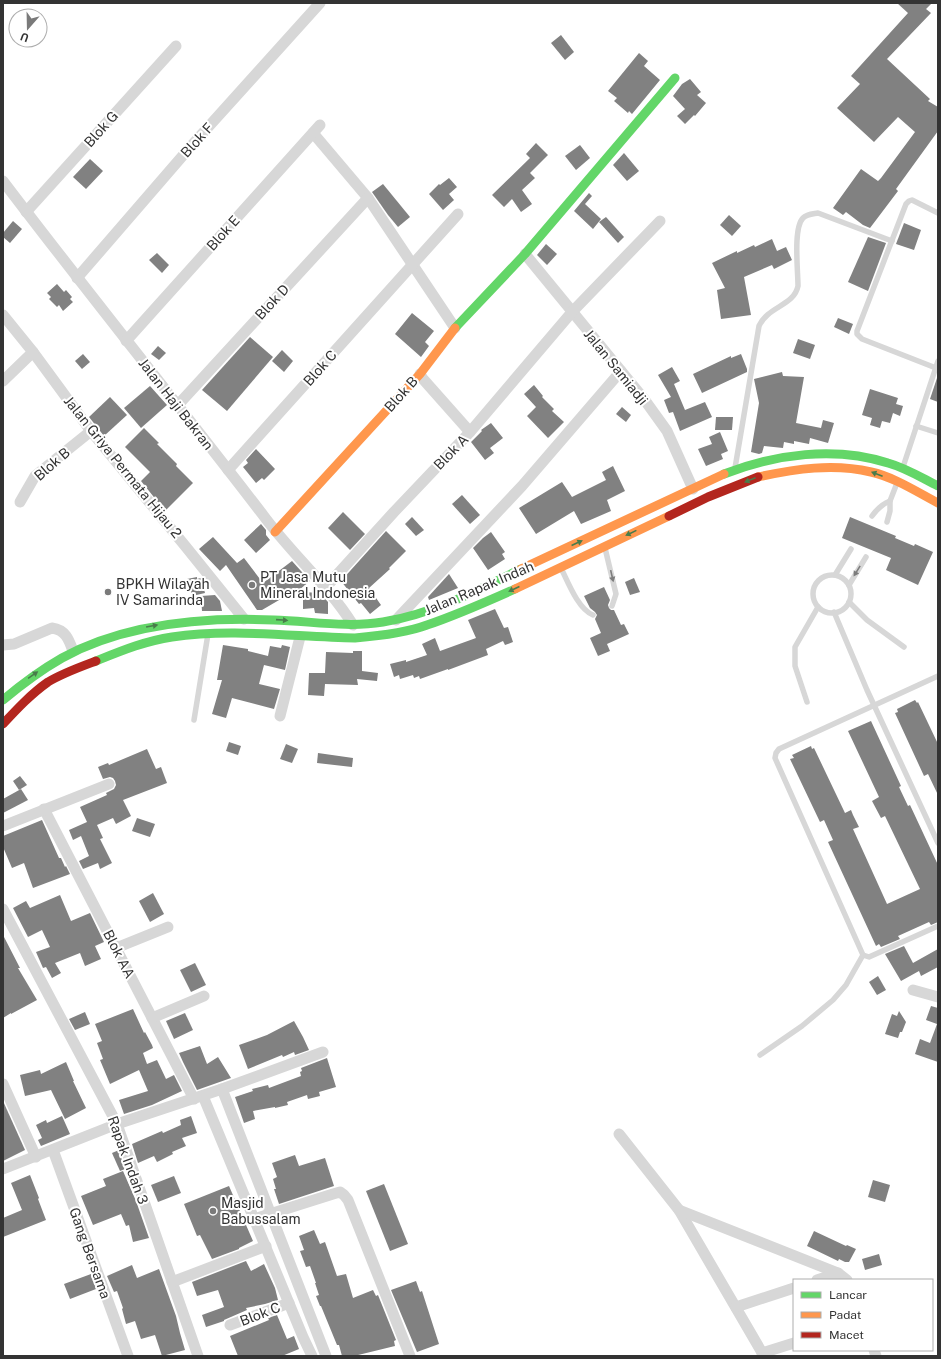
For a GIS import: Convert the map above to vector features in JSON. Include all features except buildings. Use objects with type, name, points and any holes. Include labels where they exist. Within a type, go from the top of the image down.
[{"type":"main road","name":"Blok B","points":[[275,532],[420,374],[454,328],[525,254],[675,78]]},
{"type":"main road","name":"Jalan Rapak Indah","points":[[3,700],[25,680],[44,667],[73,651],[102,640],[145,628],[171,623],[202,620],[244,619],[353,625],[395,620],[419,613],[474,592],[552,554],[734,470],[791,457],[814,454],[847,454],[878,460],[902,468],[938,486]]},
{"type":"main road","name":"Jalan Rapak Indah","points":[[3,724],[22,704],[49,682],[73,669],[141,644],[171,637],[208,633],[355,638],[378,636],[426,626],[485,603],[708,497],[758,477],[816,467],[843,467],[872,472],[897,482],[938,502]]},
{"type":"main road","points":[[102,640],[106,656]]},
{"type":"street","name":"Blok F","points":[[76,278],[192,145],[320,3]]},
{"type":"street","name":"Blok G","points":[[26,212],[176,46]]},
{"type":"street","name":"Blok E","points":[[126,341],[317,129],[368,198]]},
{"type":"street","name":"Jalan Haji Bakran","points":[[4,187],[26,212],[275,532],[342,606],[353,625]]},
{"type":"street","points":[[368,198],[454,328]]},
{"type":"street","name":"Blok D","points":[[177,406],[368,198]]},
{"type":"street","name":"Blok C","points":[[228,470],[458,214]]},
{"type":"street","name":"Blok A","points":[[325,588],[394,512],[470,432],[572,312],[660,221]]},
{"type":"street","name":"Jalan Samiadji","points":[[525,254],[621,371],[667,432],[693,489]]},
{"type":"street","name":"Jalan Griya Permata Hijau 2","points":[[3,315],[33,352],[91,431],[244,619]]},
{"type":"street","points":[[3,381],[33,352]]},
{"type":"street","points":[[395,620],[522,486],[621,371]]},
{"type":"street","points":[[420,374],[470,432]]},
{"type":"street","name":"Blok B","points":[[20,502],[35,476],[91,431]]},
{"type":"street","points":[[3,645],[14,644],[52,628],[58,629],[67,635],[73,651]]},
{"type":"street","points":[[280,716],[300,637]]},
{"type":"street","points":[[3,826],[109,784]]},
{"type":"street","name":"Blok AA","points":[[44,809],[152,1018],[198,1097],[266,1246],[312,1356]]},
{"type":"street","name":"Rapak Indah 3","points":[[3,909],[117,1124],[198,1356]]},
{"type":"street","points":[[116,948],[168,927]]},
{"type":"street","points":[[913,990],[938,997]]},
{"type":"street","points":[[152,1018],[204,996]]},
{"type":"street","points":[[3,1169],[117,1124],[222,1089],[323,1052]]},
{"type":"street","points":[[3,1084],[36,1157]]},
{"type":"street","points":[[222,1089],[326,1356]]},
{"type":"street","points":[[619,1134],[679,1210],[763,1354],[793,1343]]},
{"type":"street","name":"Gang Bersama","points":[[53,1150],[128,1356]]},
{"type":"street","points":[[254,1219],[271,1215],[340,1192],[344,1195],[348,1200],[410,1356]]},
{"type":"street","points":[[679,1210],[838,1273],[846,1279]]},
{"type":"street","points":[[172,1282],[266,1246]]},
{"type":"street","points":[[820,1279],[838,1273]]},
{"type":"street","points":[[736,1307],[793,1288]]},
{"type":"street","name":"Blok C","points":[[230,1326],[289,1303]]},
{"type":"lane","points":[[936,368],[862,339],[857,334],[857,331],[906,204],[912,200],[938,213]]},
{"type":"lane","points":[[734,470],[759,326],[766,315],[794,297],[797,292],[797,232],[803,218],[818,213],[892,241]]},
{"type":"lane","points":[[887,522],[890,511],[890,501],[938,361]]},
{"type":"lane","points":[[916,426],[938,433]]},
{"type":"lane","points":[[872,516],[878,508],[890,501]]},
{"type":"lane","points":[[599,533],[605,546],[616,594],[612,606]]},
{"type":"lane","points":[[835,575],[851,549]]},
{"type":"lane","points":[[552,554],[582,607],[588,613],[593,614]]},
{"type":"lane","points":[[849,585],[866,558]]},
{"type":"lane","points":[[835,575],[840,577],[849,585],[851,591],[849,602],[840,610],[834,612],[823,610],[818,607],[813,596],[815,585],[823,576],[835,575]]},
{"type":"lane","points":[[849,602],[866,620],[904,647]]},
{"type":"lane","points":[[806,702],[795,666],[795,647],[818,607]]},
{"type":"lane","points":[[834,612],[874,704],[938,843]]},
{"type":"lane","points":[[194,720],[208,633]]},
{"type":"lane","points":[[938,676],[874,704],[779,749],[775,758],[863,955],[869,958],[938,926]]},
{"type":"lane","points":[[760,1055],[802,1026],[833,1000],[846,985],[863,955]]},
{"type":"traffic: fast","points":[[455,328],[525,254],[675,78]]},
{"type":"traffic: fast","points":[[724,474],[764,461],[784,457],[826,454],[847,455],[868,458],[895,465],[908,470],[938,486]]},
{"type":"traffic: fast","points":[[3,700],[17,688],[62,658],[87,646],[138,630],[193,621],[247,619],[342,624],[369,624],[383,622],[437,608],[521,569]]},
{"type":"traffic: fast","points":[[96,661],[152,641],[194,634],[240,633],[355,638],[392,634],[419,628],[515,589]]},
{"type":"traffic: slow","points":[[275,532],[420,374],[455,328]]},
{"type":"traffic: slow","points":[[758,477],[814,468],[857,469],[888,477],[938,503]]},
{"type":"traffic: slow","points":[[521,569],[724,474]]},
{"type":"traffic: slow","points":[[515,589],[669,516]]},
{"type":"traffic: jam","points":[[669,516],[708,497],[758,477]]},
{"type":"traffic: jam","points":[[3,724],[19,707],[48,682],[96,661]]},
{"type":"place","name":"PT Jasa Mutu Mineral Indonesia","points":[[252,585]]},
{"type":"place","name":"BPKH Wilayah IV Samarinda","points":[[108,592]]},
{"type":"place","name":"Masjid Babussalam","points":[[213,1211]]}]
